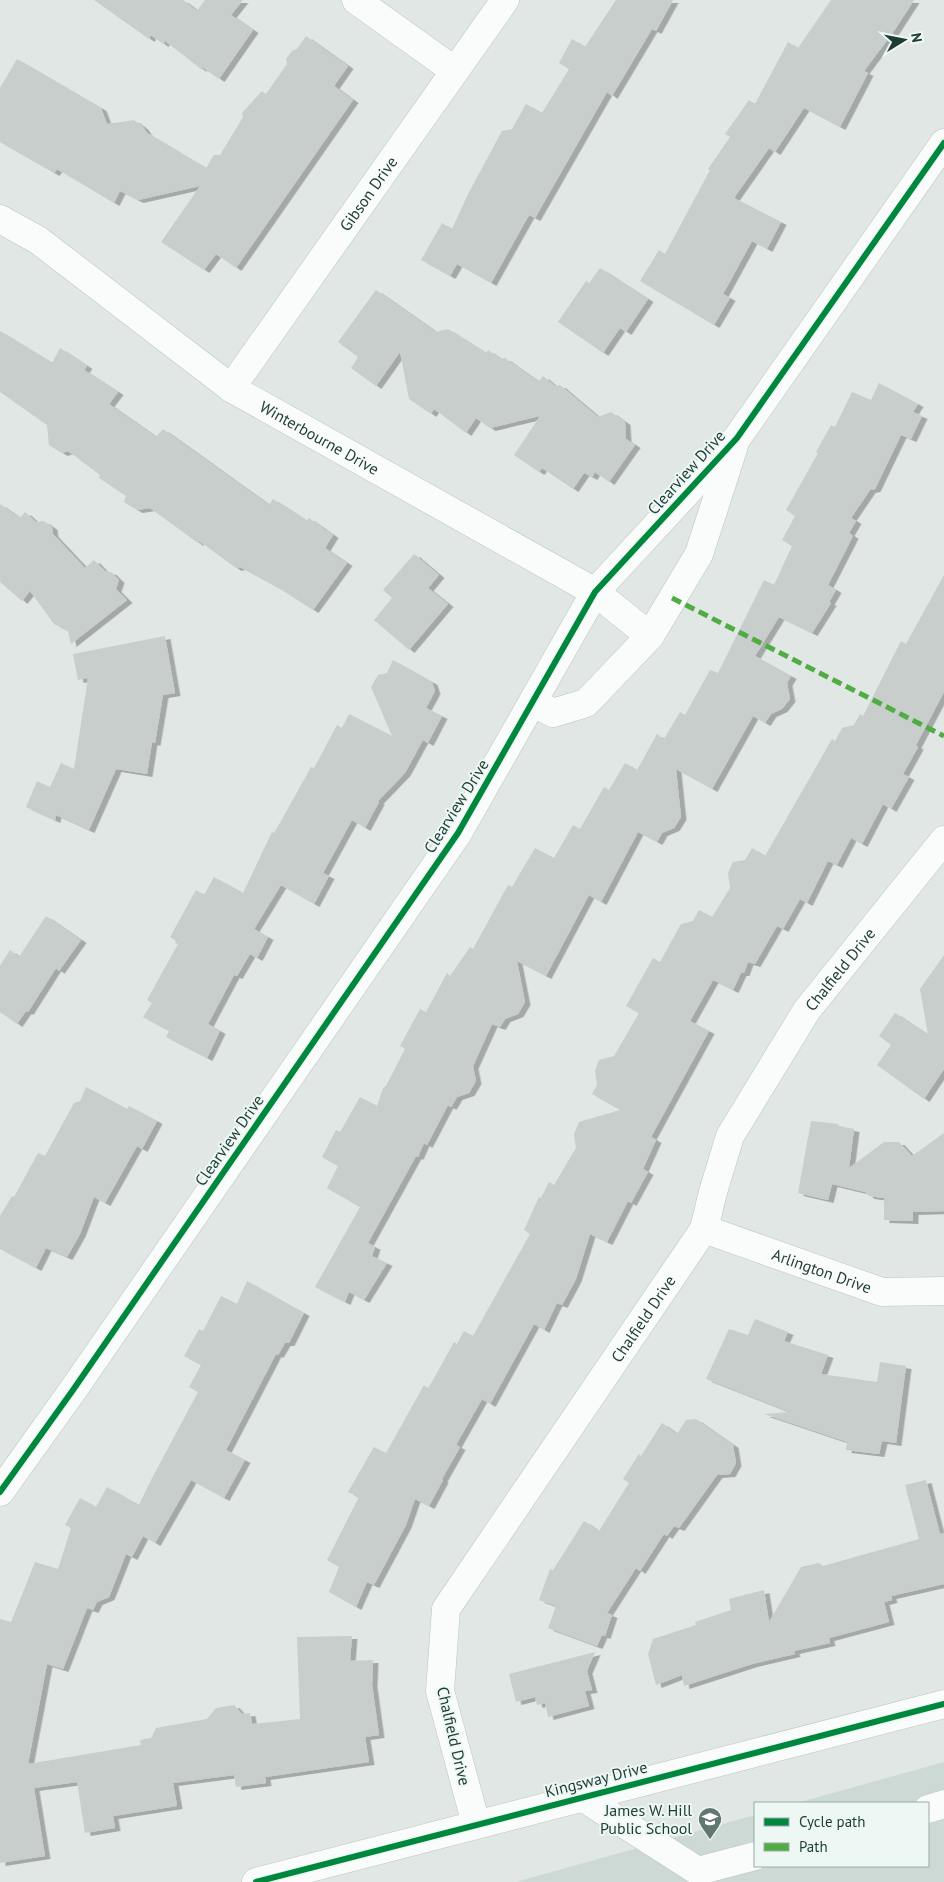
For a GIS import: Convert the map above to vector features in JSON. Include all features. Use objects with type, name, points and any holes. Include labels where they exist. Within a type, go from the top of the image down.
[{"type":"street","points":[[356,0],[455,71]]},
{"type":"street","name":"Gibson Drive","points":[[231,388],[505,0]]},
{"type":"street","name":"Clearview Drive","points":[[0,1492],[74,1390],[458,833],[534,703],[595,592],[737,438],[944,143]]},
{"type":"street","name":"Winterbourne Drive","points":[[0,219],[38,240],[231,388],[595,592],[650,636]]},
{"type":"street","name":"Clearview Drive","points":[[534,703],[553,713],[586,703],[650,636],[699,554],[737,438]]},
{"type":"street","name":"Chalfield Drive","points":[[476,1824],[440,1691],[446,1609],[704,1229],[730,1136],[806,1010],[944,840]]},
{"type":"street","name":"Arlington Drive","points":[[704,1229],[882,1292],[944,1291]]},
{"type":"street","name":"Kingsway Drive","points":[[256,1882],[944,1704]]},
{"type":"street","points":[[582,1797],[698,1871],[754,1856]]},
{"type":"street","points":[[929,1809],[944,1804]]},
{"type":"shaded area","name":"James W. Hill Public School","points":[[944,1762],[944,1882],[516,1882],[754,1815],[754,1867],[929,1867],[929,1802],[801,1802]]},
{"type":"building","points":[[94,0],[183,0],[197,11],[205,0],[243,0],[231,15],[253,30],[219,79],[202,67],[201,69],[165,41],[163,44],[151,35],[149,39]]},
{"type":"building","points":[[616,0],[673,0],[656,31],[652,29],[612,96],[607,92],[535,218],[529,215],[491,283],[457,264],[450,276],[421,260],[442,223],[452,229],[468,194],[502,131],[512,129],[526,104],[542,113],[569,69],[559,63],[572,39],[585,47]]},
{"type":"building","points":[[831,0],[914,0],[864,71],[868,73],[840,127],[804,108],[775,152],[769,148],[734,198],[781,222],[767,249],[752,241],[723,294],[730,298],[714,325],[640,281],[659,250],[665,254],[710,170],[708,169],[730,137],[725,134],[749,100],[755,104],[788,42],[798,48]]},
{"type":"building","points":[[306,36],[348,66],[334,86],[353,100],[236,268],[216,254],[204,270],[161,242],[200,186],[138,200],[120,191],[114,203],[57,169],[54,173],[0,142],[0,88],[17,59],[101,108],[107,124],[134,120],[147,133],[206,168],[214,155],[220,155],[243,117],[242,113],[262,91],[266,94],[287,64],[286,59],[292,51],[297,49]]},
{"type":"building","points":[[600,268],[648,299],[626,332],[620,328],[603,353],[558,322],[586,281],[589,283]]},
{"type":"building","points":[[376,290],[436,332],[448,329],[486,353],[488,350],[501,359],[505,358],[539,382],[543,376],[555,386],[560,385],[598,417],[611,412],[625,422],[626,439],[635,445],[609,482],[595,472],[592,477],[584,473],[573,489],[542,468],[539,472],[514,455],[540,416],[490,428],[476,418],[466,433],[434,409],[431,414],[409,399],[400,352],[376,386],[351,368],[358,357],[338,342]]},
{"type":"building","points":[[0,331],[52,363],[60,348],[87,366],[84,370],[118,392],[109,404],[156,437],[163,429],[269,505],[273,499],[307,521],[309,518],[333,535],[325,548],[347,563],[313,610],[240,567],[236,568],[150,508],[137,510],[124,502],[126,496],[99,478],[100,475],[68,451],[62,453],[49,445],[47,425],[0,392]]},
{"type":"building","points":[[879,383],[918,404],[913,412],[922,416],[911,439],[901,435],[875,489],[870,490],[851,518],[856,521],[849,533],[853,536],[828,585],[836,590],[829,602],[831,603],[812,633],[779,617],[755,656],[791,676],[787,683],[790,699],[782,709],[771,714],[765,723],[753,716],[712,789],[676,769],[681,817],[674,828],[662,833],[657,842],[638,832],[601,902],[589,895],[546,976],[517,961],[525,1002],[518,1014],[505,1019],[500,1027],[492,1024],[473,1066],[476,1081],[469,1093],[457,1097],[451,1107],[448,1105],[427,1145],[424,1143],[418,1157],[416,1156],[368,1243],[375,1247],[372,1256],[387,1263],[364,1300],[349,1292],[345,1302],[315,1287],[360,1207],[327,1188],[338,1166],[322,1157],[336,1130],[340,1132],[360,1097],[377,1106],[383,1088],[386,1086],[405,1049],[400,1046],[420,1009],[426,1012],[447,973],[450,976],[470,947],[473,949],[508,885],[512,887],[535,848],[554,858],[573,825],[580,829],[604,787],[609,790],[625,763],[637,770],[657,734],[664,739],[680,712],[685,715],[710,670],[718,673],[764,580],[774,585],[792,546],[782,540],[795,516],[786,510],[818,453],[816,452],[831,425],[835,427],[852,392],[871,400]]},
{"type":"building","points":[[0,504],[20,518],[25,512],[36,522],[44,521],[52,527],[53,534],[85,568],[94,560],[105,571],[111,572],[119,580],[116,589],[127,600],[71,644],[68,631],[54,624],[30,591],[22,601],[0,582]]},
{"type":"building","points":[[414,554],[439,575],[428,588],[448,604],[409,650],[374,620],[392,598],[383,590]]},
{"type":"building","points":[[944,575],[944,692],[916,745],[918,747],[903,774],[909,777],[891,809],[883,804],[862,844],[851,838],[837,865],[828,861],[807,903],[800,899],[783,929],[777,926],[755,964],[748,962],[744,973],[741,973],[733,990],[713,980],[690,1021],[709,1031],[651,1137],[656,1140],[643,1169],[648,1172],[631,1203],[628,1201],[607,1242],[590,1234],[576,1279],[562,1305],[557,1303],[544,1330],[534,1324],[490,1404],[482,1399],[456,1445],[460,1447],[429,1506],[415,1499],[406,1525],[374,1585],[367,1582],[356,1607],[329,1592],[339,1567],[327,1560],[359,1497],[348,1492],[374,1447],[386,1453],[424,1385],[428,1388],[454,1342],[457,1344],[464,1331],[473,1336],[530,1234],[524,1230],[539,1197],[541,1198],[549,1182],[554,1185],[576,1148],[574,1134],[579,1122],[620,1110],[592,1094],[597,1085],[595,1071],[599,1060],[614,1056],[639,1013],[626,1006],[653,958],[660,962],[681,924],[693,921],[699,910],[712,917],[730,888],[728,873],[733,862],[745,860],[752,848],[765,856],[832,739],[835,741],[842,728],[854,725],[860,714],[863,716],[901,641],[906,644]]},
{"type":"building","points":[[165,636],[175,693],[163,695],[155,743],[152,742],[147,774],[116,769],[89,830],[56,815],[55,820],[26,807],[37,781],[50,787],[61,763],[74,769],[88,678],[78,680],[73,654]]},
{"type":"building","points":[[393,660],[432,682],[435,691],[426,708],[442,716],[428,743],[423,740],[405,773],[378,801],[365,828],[352,820],[323,873],[329,876],[314,904],[281,885],[254,929],[268,937],[257,958],[250,954],[237,976],[234,975],[208,1024],[220,1031],[207,1058],[166,1037],[169,1031],[143,1017],[152,1003],[147,1000],[178,944],[170,937],[196,890],[204,895],[214,877],[243,893],[272,832],[274,833],[311,767],[314,768],[337,725],[342,728],[349,714],[392,736],[371,687],[378,675],[387,673]]},
{"type":"building","points":[[46,916],[81,940],[59,971],[56,968],[28,1012],[26,1011],[17,1024],[0,1012],[0,966],[10,950],[19,957]]},
{"type":"building","points":[[944,955],[944,1069],[924,1099],[877,1065],[891,1045],[879,1036],[895,1013],[928,1035],[920,989]]},
{"type":"building","points":[[86,1087],[127,1109],[129,1106],[157,1121],[142,1149],[137,1146],[105,1203],[94,1197],[80,1234],[67,1257],[46,1248],[36,1268],[0,1249],[0,1216],[12,1196],[14,1197],[38,1153],[45,1156],[74,1103],[80,1101]]},
{"type":"building","points":[[811,1121],[839,1124],[838,1126],[854,1129],[849,1168],[884,1142],[899,1142],[912,1156],[944,1133],[944,1211],[913,1212],[913,1221],[884,1220],[884,1198],[869,1196],[865,1192],[832,1184],[828,1200],[798,1193]]},
{"type":"building","points":[[247,1281],[304,1313],[289,1343],[285,1343],[278,1355],[276,1354],[226,1450],[245,1460],[224,1498],[191,1480],[155,1543],[143,1536],[132,1557],[126,1554],[109,1597],[97,1602],[93,1610],[87,1608],[63,1669],[47,1664],[28,1764],[141,1745],[140,1740],[151,1738],[156,1728],[207,1719],[216,1708],[234,1705],[242,1714],[250,1713],[252,1724],[300,1719],[297,1637],[352,1636],[350,1661],[373,1660],[372,1684],[379,1735],[365,1737],[369,1762],[265,1777],[266,1783],[236,1787],[234,1775],[173,1783],[177,1806],[113,1816],[115,1828],[85,1833],[77,1782],[34,1788],[45,1856],[0,1863],[0,1619],[11,1622],[35,1562],[58,1569],[71,1528],[65,1525],[80,1498],[96,1507],[107,1487],[139,1505],[198,1392],[189,1387],[201,1365],[184,1356],[199,1329],[203,1331],[221,1296],[237,1304]]},
{"type":"building","points":[[755,1319],[788,1332],[784,1341],[828,1355],[821,1374],[877,1382],[880,1362],[906,1366],[896,1443],[882,1441],[879,1454],[846,1450],[847,1442],[764,1414],[790,1412],[706,1379],[729,1329],[748,1335]]},
{"type":"building","points":[[696,1419],[733,1445],[736,1463],[730,1474],[717,1475],[679,1528],[674,1526],[667,1536],[664,1534],[640,1571],[636,1568],[607,1613],[612,1615],[605,1636],[602,1635],[597,1646],[548,1628],[556,1606],[539,1600],[550,1569],[553,1570],[584,1521],[599,1531],[629,1483],[623,1479],[639,1454],[641,1456],[662,1423],[677,1434],[686,1420]]},
{"type":"building","points":[[926,1480],[940,1534],[944,1533],[944,1584],[891,1596],[892,1600],[884,1602],[889,1622],[829,1638],[830,1643],[794,1651],[795,1654],[752,1664],[684,1686],[682,1675],[656,1685],[648,1654],[653,1639],[696,1625],[695,1622],[731,1610],[729,1599],[764,1590],[769,1622],[801,1567],[819,1563],[823,1566],[919,1539],[905,1485]]},
{"type":"building","points":[[595,1652],[587,1671],[592,1690],[585,1691],[589,1706],[548,1717],[545,1703],[537,1705],[535,1697],[516,1702],[509,1674]]},
{"type":"marked path","points":[[672,598],[944,736]]},
{"type":"cycle path","points":[[0,1492],[73,1390],[458,833],[595,592],[737,438],[944,143]]},
{"type":"cycle path","points":[[256,1882],[944,1704]]},
{"type":"place","name":"James W. Hill Public School","points":[[710,1840]]}]
